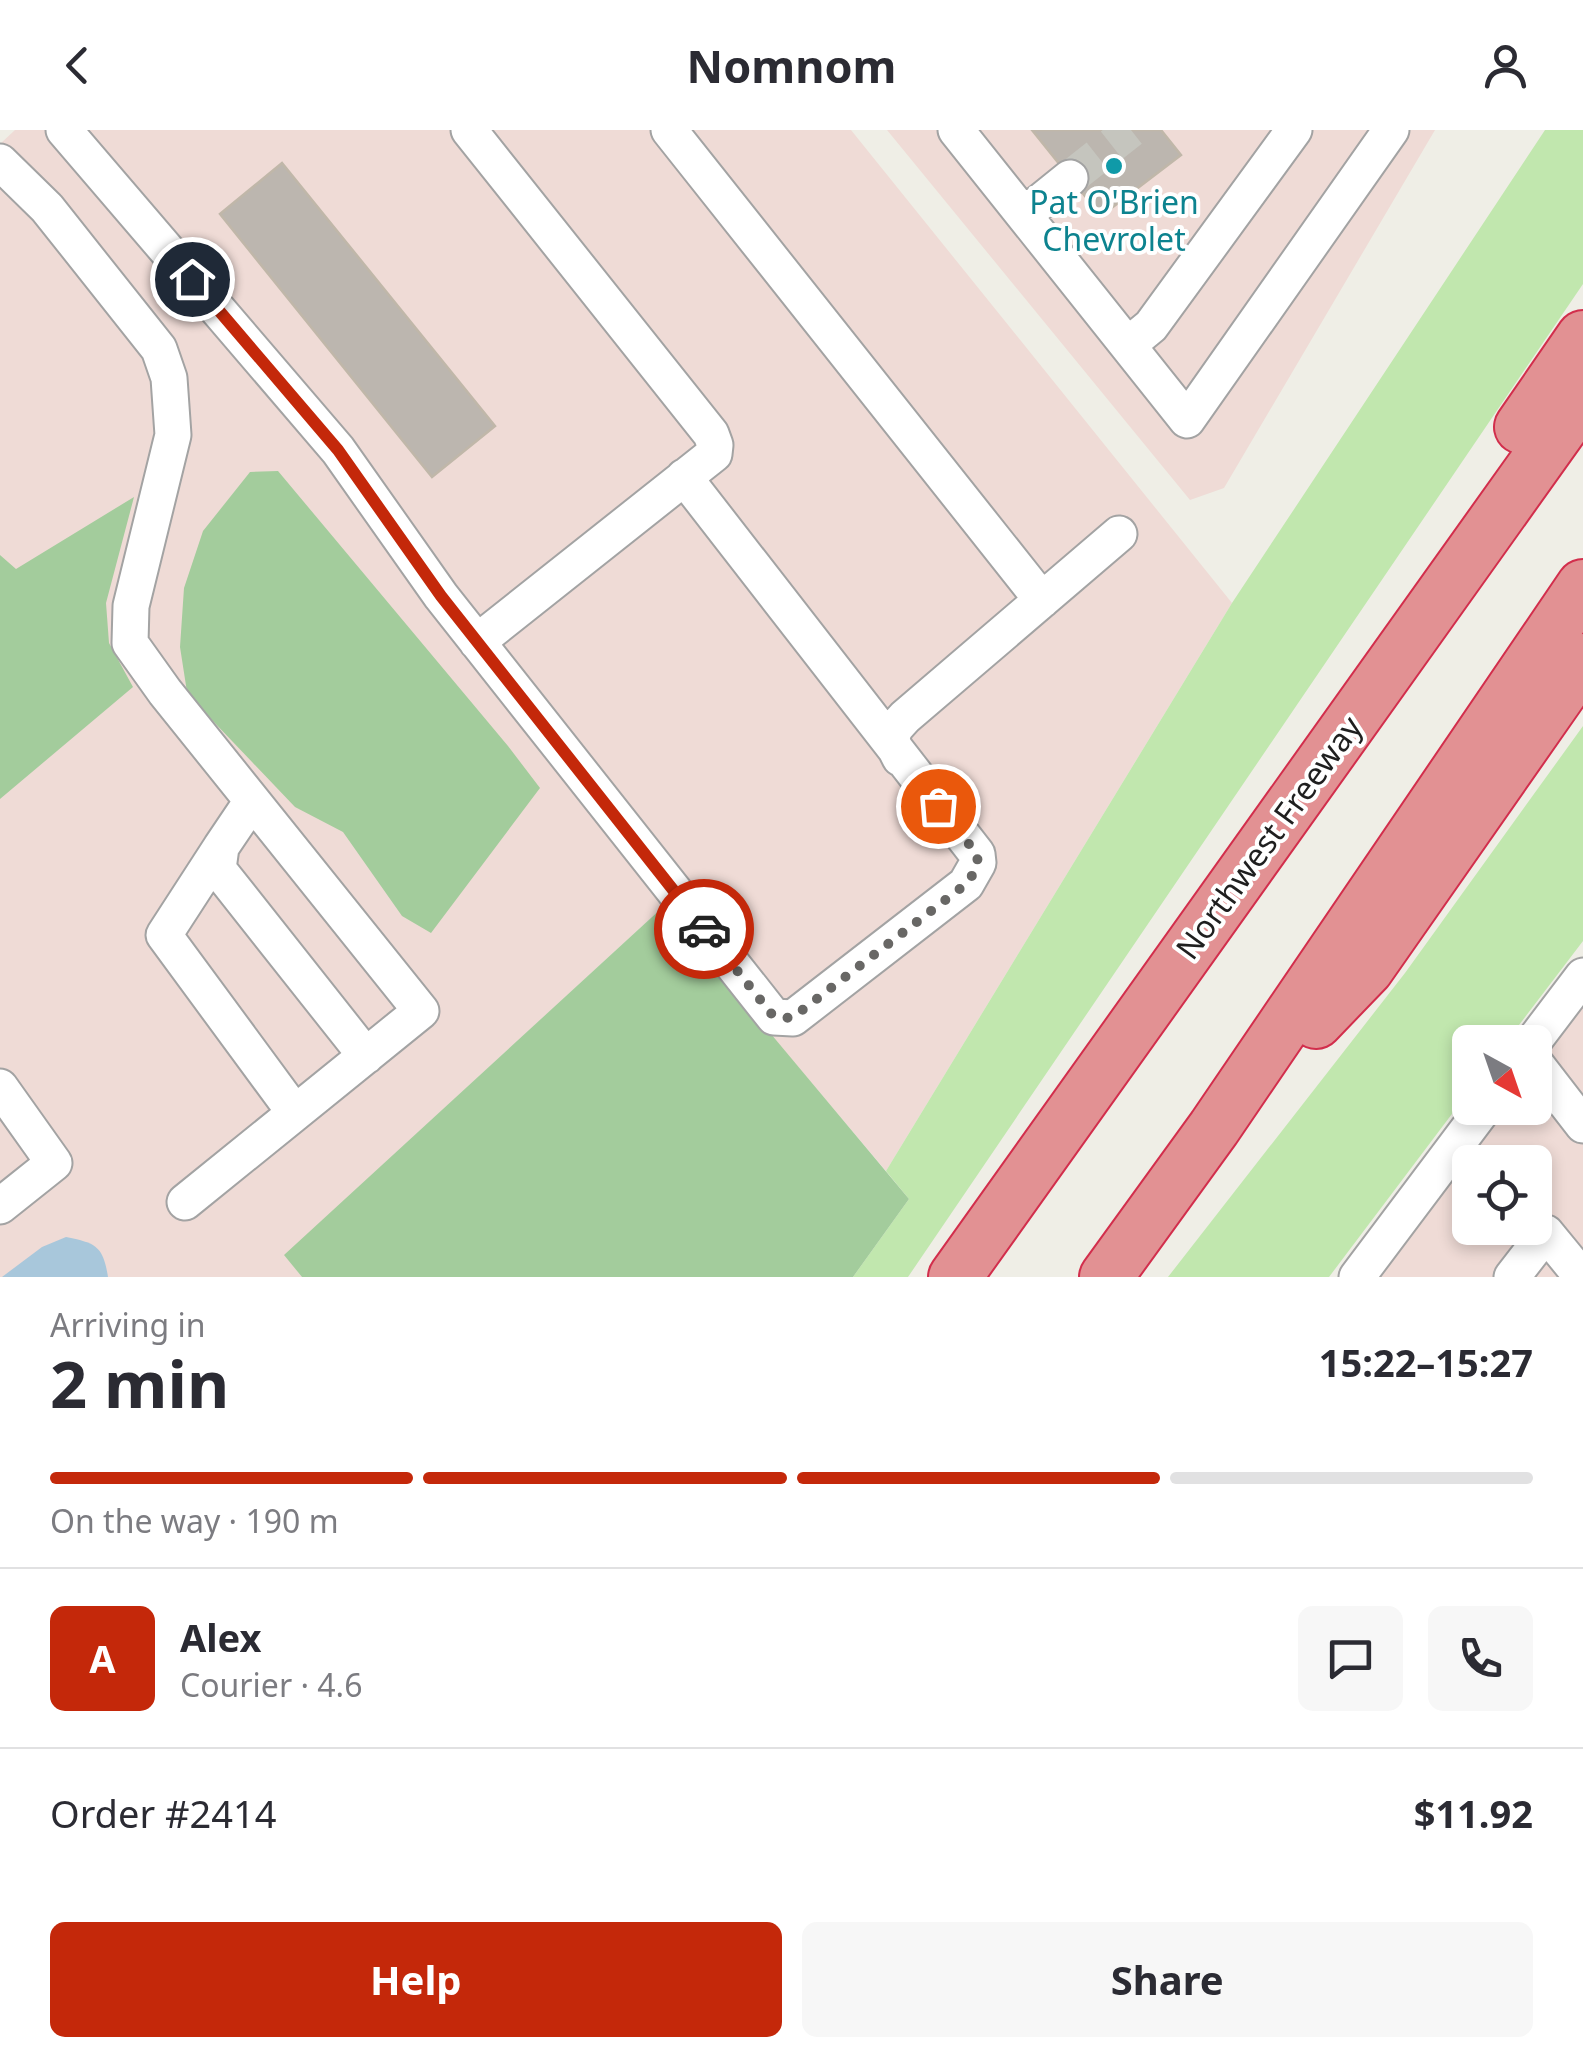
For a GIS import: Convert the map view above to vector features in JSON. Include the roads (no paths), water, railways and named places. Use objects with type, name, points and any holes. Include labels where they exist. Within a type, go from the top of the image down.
[{"type":"highway","points":[[1182,957],[1238,833],[1583,338]]},
{"type":"highway","name":"Northwest Freeway","points":[[955,1277],[1583,397]]},
{"type":"highway","points":[[1106,1277],[1214,1128],[1583,586]]},
{"type":"highway","points":[[1214,1128],[1367,970],[1583,660]]},
{"type":"street","points":[[64,130],[338,450],[441,596],[774,1017],[792,1018],[966,884],[978,863],[977,854],[684,477]]},
{"type":"street","points":[[469,130],[711,434],[715,445],[714,454],[477,642]]},
{"type":"street","points":[[669,130],[1042,600]]},
{"type":"street","points":[[956,130],[1187,420],[1392,130]]},
{"type":"street","points":[[1128,345],[1151,326],[1294,130]]},
{"type":"street","points":[[0,162],[47,208],[160,349],[168,378],[174,435],[132,606],[130,644],[421,1010],[185,1202]]},
{"type":"street","points":[[1024,215],[1070,178]]},
{"type":"street","points":[[900,758],[891,740],[895,728],[1118,534]]},
{"type":"street","points":[[252,800],[164,934],[295,1113]]},
{"type":"street","points":[[221,848],[218,868],[366,1056]]},
{"type":"street","points":[[1546,1025],[1583,976]]},
{"type":"street","points":[[1552,1086],[1583,1125]]},
{"type":"street","points":[[0,1206],[54,1163],[1,1091]]},
{"type":"street","points":[[1358,1277],[1471,1125]]},
{"type":"street","points":[[1512,1277],[1546,1233],[1582,1277]]},
{"type":"water","points":[[66,1237],[96,1248],[104,1259],[108,1277],[2,1277],[42,1247]]},
{"type":"tunnel","points":[[1070,178],[1131,130]]},
{"type":"place","name":"Pat O'Brien Chevrolet","points":[[1114,166]]}]
